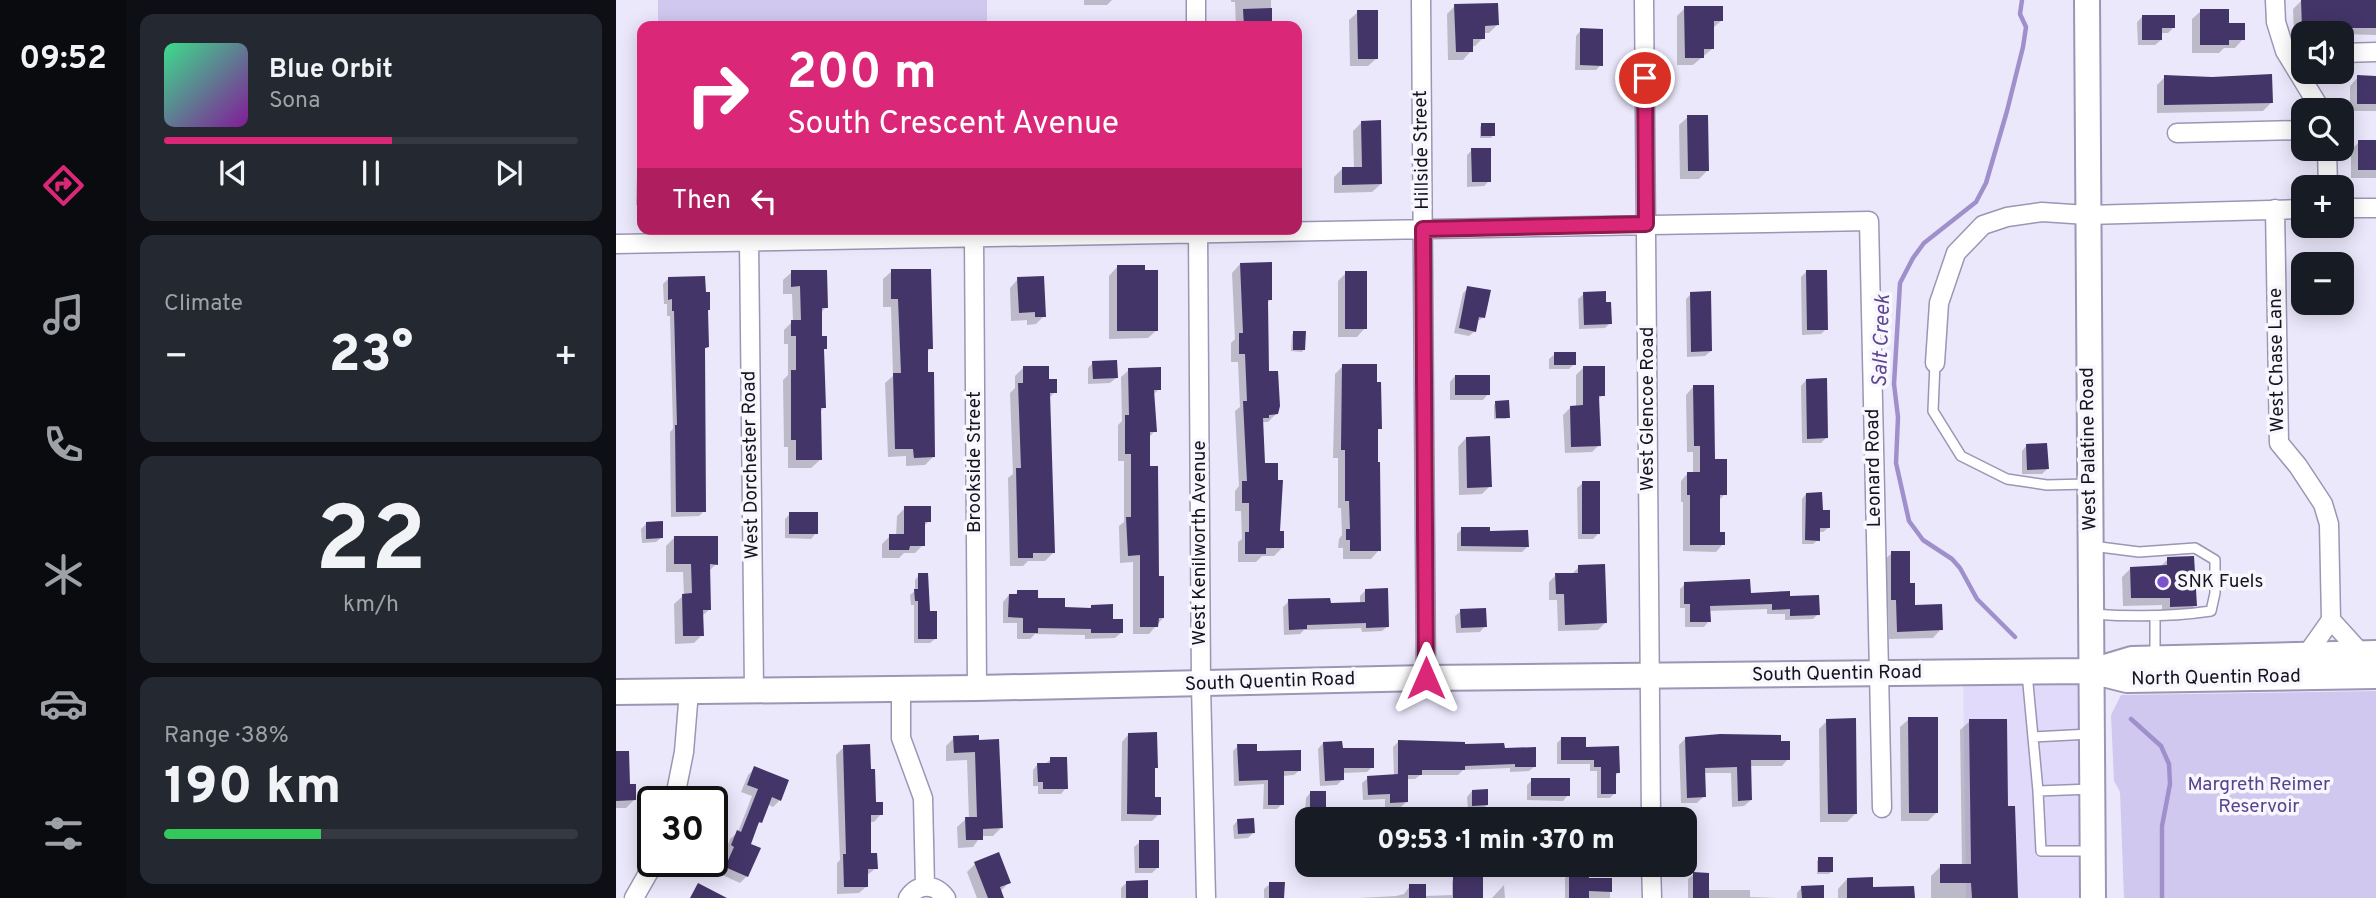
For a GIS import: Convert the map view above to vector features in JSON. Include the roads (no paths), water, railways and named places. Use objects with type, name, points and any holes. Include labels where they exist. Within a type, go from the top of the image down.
[{"type":"main road","name":"West Palatine Road","points":[[2087,0],[2093,898]]},
{"type":"main road","name":"North Quentin Road","points":[[2091,671],[2132,659],[2368,653]]},
{"type":"main road","name":"South Quentin Road","points":[[616,692],[977,688],[1426,678],[2091,671]]},
{"type":"main road","name":"North Quentin Road","points":[[2091,671],[2127,680],[2376,676]]},
{"type":"street","points":[[1196,0],[1196,21]]},
{"type":"street","name":"Hillside Street","points":[[1421,0],[1426,678]]},
{"type":"street","name":"West Glencoe Road","points":[[1644,0],[1651,807]]},
{"type":"street","points":[[2275,0],[2276,22],[2291,47]]},
{"type":"street","points":[[2354,53],[2376,52]]},
{"type":"street","points":[[2177,133],[2291,130]]},
{"type":"street","points":[[2354,208],[2376,208]]},
{"type":"street","name":"West Chase Lane","points":[[2275,209],[2279,443],[2298,466],[2323,505],[2329,524],[2332,620]]},
{"type":"street","points":[[1935,363],[1938,303],[1956,253],[1983,225],[2007,217],[2042,212],[2087,215],[2291,209]]},
{"type":"street","name":"Leonard Road","points":[[1646,224],[1869,221],[1882,808]]},
{"type":"street","points":[[1302,230],[1646,224]]},
{"type":"street","points":[[616,244],[1019,235]]},
{"type":"street","name":"West Kenilworth Avenue","points":[[1198,235],[1201,684],[1206,898]]},
{"type":"street","name":"Brookside Street","points":[[974,236],[977,688]]},
{"type":"street","name":"West Dorchester Road","points":[[749,240],[754,690]]},
{"type":"street","points":[[2307,654],[2332,620],[2368,653]]},
{"type":"street","points":[[901,689],[901,737],[923,798],[925,886]]},
{"type":"street","points":[[677,786],[684,752],[689,691]]},
{"type":"street","points":[[634,898],[646,877]]},
{"type":"street","points":[[1651,877],[1652,898]]},
{"type":"street","points":[[908,898],[917,888],[925,886],[941,891],[946,898]]},
{"type":"lane","points":[[1935,363],[1933,411],[1961,456],[2007,479],[2047,485],[2090,484]]},
{"type":"lane","points":[[2090,546],[2146,552],[2196,548],[2215,561],[2215,593],[2211,611],[2155,616],[2091,613]]},
{"type":"lane","points":[[2155,616],[2155,658]]},
{"type":"lane","points":[[2027,672],[2041,851],[2093,851]]},
{"type":"lane","points":[[2033,737],[2092,734]]},
{"type":"lane","points":[[2038,790],[2092,789]]},
{"type":"waterway","name":"Salt Creek","points":[[2015,637],[1977,599],[1952,559],[1923,540],[1909,521],[1896,463],[1898,417],[1894,384],[1900,283],[1924,243],[1976,202],[1986,183],[2023,47],[2026,27],[2020,14],[2022,0]]},
{"type":"waterway","name":"Salt Creek","points":[[2131,719],[2161,746],[2169,764],[2170,784],[2162,826],[2162,898]]},
{"type":"place","name":"SNK Fuels","points":[[2163,582]]},
{"type":"park label","name":"Margreth Reimer Reservoir","points":[[2259,796]]}]
